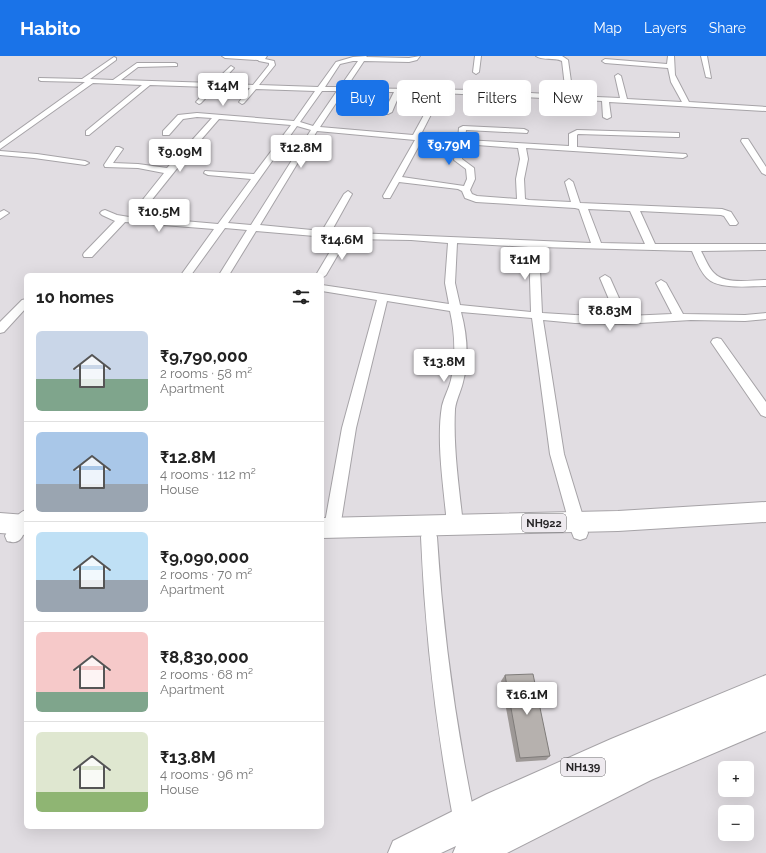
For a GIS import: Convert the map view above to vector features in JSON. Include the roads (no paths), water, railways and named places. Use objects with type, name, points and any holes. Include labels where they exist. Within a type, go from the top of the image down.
[{"type":"main road","name":"NH922","points":[[325,532],[455,525],[579,528],[618,521],[766,512]]},
{"type":"main road","points":[[325,532],[429,537],[579,528],[622,533],[766,524]]},
{"type":"main road","name":"NH139","points":[[467,838],[499,806],[622,750],[766,690]]},
{"type":"main road","name":"NH139","points":[[405,853],[467,838],[640,769],[766,716]]},
{"type":"street","points":[[225,56],[264,57],[262,61],[273,63],[242,102]]},
{"type":"street","points":[[187,273],[340,62],[364,58],[409,60],[417,56]]},
{"type":"street","points":[[476,72],[478,56]]},
{"type":"street","points":[[539,56],[550,56],[565,60],[568,80]]},
{"type":"street","points":[[671,56],[670,66],[674,80],[687,105]]},
{"type":"street","points":[[704,56],[709,77]]},
{"type":"street","points":[[41,79],[148,83],[163,78],[181,58]]},
{"type":"street","points":[[349,80],[364,58]]},
{"type":"street","points":[[83,81],[114,59]]},
{"type":"street","points":[[605,61],[670,66]]},
{"type":"street","points":[[129,83],[150,65]]},
{"type":"street","points":[[114,82],[135,66],[175,65]]},
{"type":"street","points":[[199,102],[231,68]]},
{"type":"street","points":[[618,76],[624,102]]},
{"type":"street","points":[[163,78],[216,85],[336,90]]},
{"type":"street","points":[[0,147],[91,81]]},
{"type":"street","points":[[89,133],[148,83]]},
{"type":"street","points":[[389,110],[397,92]]},
{"type":"street","points":[[455,92],[539,96]]},
{"type":"street","points":[[225,273],[315,129],[336,99]]},
{"type":"street","points":[[597,100],[766,109]]},
{"type":"street","points":[[604,100],[607,116]]},
{"type":"street","points":[[166,133],[178,119],[185,116],[218,116],[296,123],[315,129],[460,142],[684,156]]},
{"type":"street","points":[[88,255],[126,219],[193,141],[218,116]]},
{"type":"street","points":[[387,196],[428,116]]},
{"type":"street","points":[[466,190],[471,179],[471,172],[468,166],[458,162],[461,130],[465,128],[524,131]]},
{"type":"street","points":[[572,149],[573,134],[577,132],[676,135]]},
{"type":"street","points":[[745,141],[766,173]]},
{"type":"street","points":[[522,146],[524,163],[521,175],[520,197],[525,202]]},
{"type":"street","points":[[119,149],[108,165],[131,166],[168,171]]},
{"type":"street","points":[[0,153],[37,156],[85,163]]},
{"type":"street","points":[[208,173],[256,177]]},
{"type":"street","points":[[396,179],[460,186],[466,190],[468,196],[476,199],[578,206],[722,212],[728,214],[733,223]]},
{"type":"street","points":[[569,182],[578,206],[584,209],[597,246]]},
{"type":"street","points":[[324,235],[348,194]]},
{"type":"street","points":[[634,208],[652,247]]},
{"type":"street","points":[[0,212],[4,213],[0,216]]},
{"type":"street","points":[[105,213],[109,216],[126,219],[343,236],[412,237],[597,246],[695,248],[766,247]]},
{"type":"street","points":[[322,273],[343,236]]},
{"type":"street","points":[[454,240],[450,266],[450,283],[454,308],[459,325],[460,366],[457,382],[449,406],[447,439],[455,525]]},
{"type":"street","points":[[534,244],[537,316],[557,454],[579,528]]},
{"type":"street","points":[[695,248],[709,274],[716,280],[727,282],[766,283]]},
{"type":"street","points":[[605,278],[623,320]]},
{"type":"street","points":[[661,283],[680,318]]},
{"type":"street","points":[[324,288],[454,308],[575,319],[623,320],[745,318],[766,316]]},
{"type":"street","points":[[325,532],[349,428],[383,297]]},
{"type":"street","points":[[0,329],[24,304]]},
{"type":"street","points":[[717,342],[766,412]]},
{"type":"street","points":[[429,537],[434,625],[440,679],[467,838]]}]
